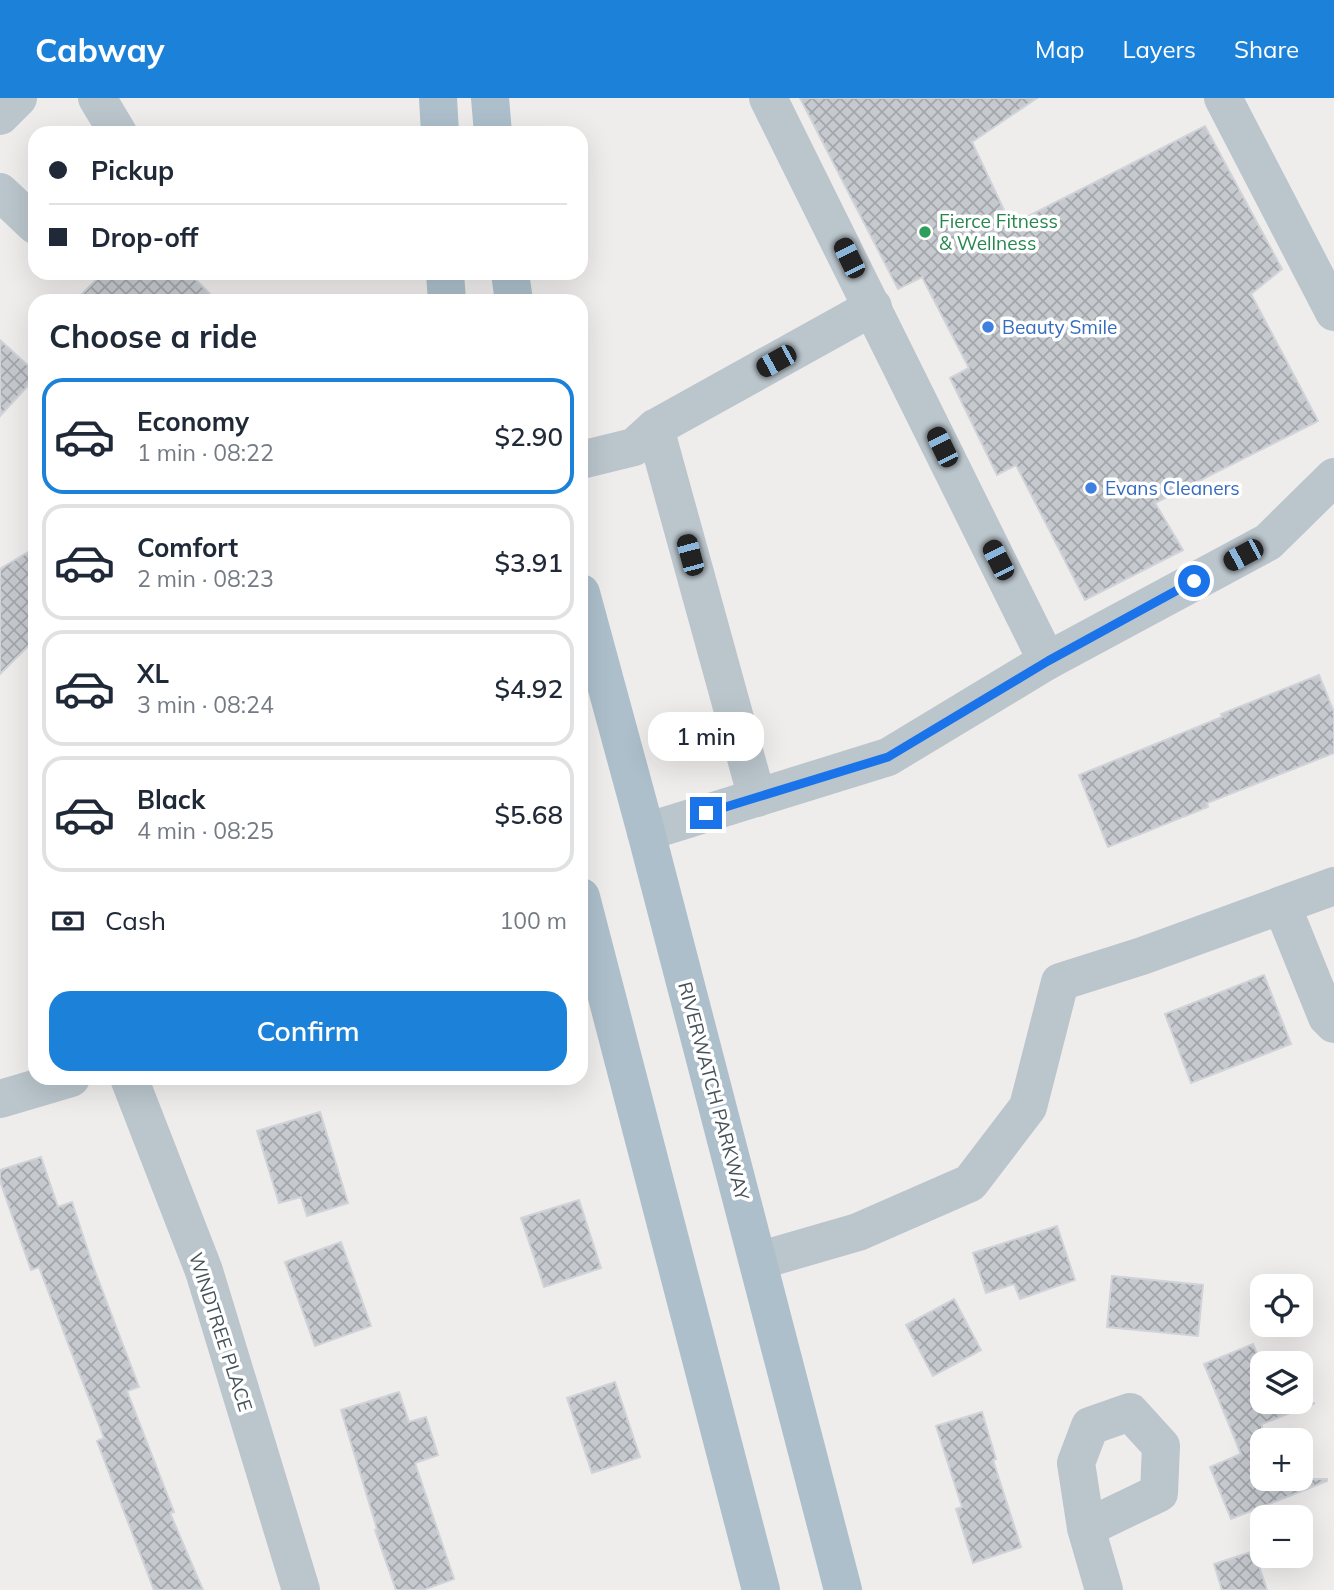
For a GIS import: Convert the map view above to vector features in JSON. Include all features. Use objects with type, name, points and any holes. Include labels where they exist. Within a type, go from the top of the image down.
[{"type":"main road","points":[[438,98],[440,126]]},
{"type":"main road","points":[[490,98],[492,126]]},
{"type":"main road","name":"RIVERWATCH PARKWAY","points":[[588,619],[843,1590]]},
{"type":"main road","points":[[588,924],[761,1590]]},
{"type":"street","points":[[0,116],[18,98]]},
{"type":"street","points":[[97,98],[114,126]]},
{"type":"street","points":[[768,98],[1048,661]]},
{"type":"street","points":[[1223,98],[1334,312]]},
{"type":"street","points":[[0,192],[28,218]]},
{"type":"street","points":[[588,458],[634,447],[655,428],[873,307]]},
{"type":"street","points":[[655,428],[757,798]]},
{"type":"street","points":[[646,832],[888,757],[1048,661],[1268,542],[1334,477]]},
{"type":"street","points":[[758,1261],[858,1232],[970,1183],[1028,1107],[1060,982],[1142,956],[1334,886]]},
{"type":"street","points":[[1282,905],[1327,1017],[1334,1024]]},
{"type":"street","points":[[0,1098],[46,1085]]},
{"type":"street","name":"WINDTREE PLACE","points":[[132,1085],[204,1271],[301,1590]]},
{"type":"street","points":[[1086,1528],[1104,1590]]},
{"type":"building","points":[[800,98],[1037,98],[972,142],[1011,225],[1205,126],[1282,269],[1251,294],[1318,421],[1155,503],[1183,550],[1085,600],[1016,465],[997,475],[950,378],[969,368],[922,277],[898,289]]},
{"type":"building","points":[[96,280],[196,280],[210,294],[82,294]]},
{"type":"building","points":[[0,340],[28,366],[28,386],[0,416]]},
{"type":"building","points":[[28,552],[28,646],[0,674],[0,569]]},
{"type":"building","points":[[1319,675],[1334,712],[1334,753],[1207,803],[1208,807],[1108,847],[1079,775]]},
{"type":"building","points":[[1264,975],[1291,1044],[1191,1083],[1165,1014]]},
{"type":"building","points":[[320,1112],[348,1203],[307,1216],[301,1197],[279,1203],[257,1131]]},
{"type":"building","points":[[41,1157],[58,1207],[72,1202],[139,1387],[127,1391],[174,1512],[170,1513],[203,1590],[154,1590],[97,1441],[104,1438],[39,1267],[31,1270],[0,1181],[0,1170]]},
{"type":"building","points":[[579,1200],[601,1268],[544,1287],[521,1218]]},
{"type":"building","points":[[1057,1226],[1075,1280],[1020,1299],[1014,1284],[986,1293],[973,1253]]},
{"type":"building","points":[[341,1242],[371,1326],[315,1346],[285,1262]]},
{"type":"building","points":[[1112,1276],[1203,1285],[1198,1336],[1107,1327]]},
{"type":"building","points":[[954,1299],[981,1350],[933,1376],[906,1325]]},
{"type":"building","points":[[1253,1344],[1256,1351],[1250,1351],[1250,1414],[1287,1414],[1262,1424],[1262,1428],[1250,1428],[1250,1491],[1302,1491],[1266,1505],[1250,1505],[1250,1511],[1231,1519],[1210,1467],[1241,1454],[1204,1364]]},
{"type":"building","points":[[615,1382],[640,1457],[592,1473],[567,1398]]},
{"type":"building","points":[[399,1392],[409,1422],[426,1417],[438,1455],[415,1463],[454,1579],[423,1590],[396,1590],[375,1530],[377,1529],[341,1410]]},
{"type":"building","points":[[982,1412],[996,1459],[993,1460],[1021,1547],[973,1563],[956,1509],[962,1507],[936,1426]]},
{"type":"building","points":[[1313,1479],[1327,1481],[1313,1487]]},
{"type":"building","points":[[1250,1552],[1250,1568],[1260,1568],[1267,1590],[1222,1590],[1214,1564]]},
{"type":"place","name":"Fierce Fitness & Wellness","points":[[925,232]]},
{"type":"place","name":"Beauty Smile","points":[[988,327]]},
{"type":"place","name":"Evans Cleaners","points":[[1091,488]]},
{"type":"route","points":[[706,813],[888,757],[1048,661],[1194,581]]}]
